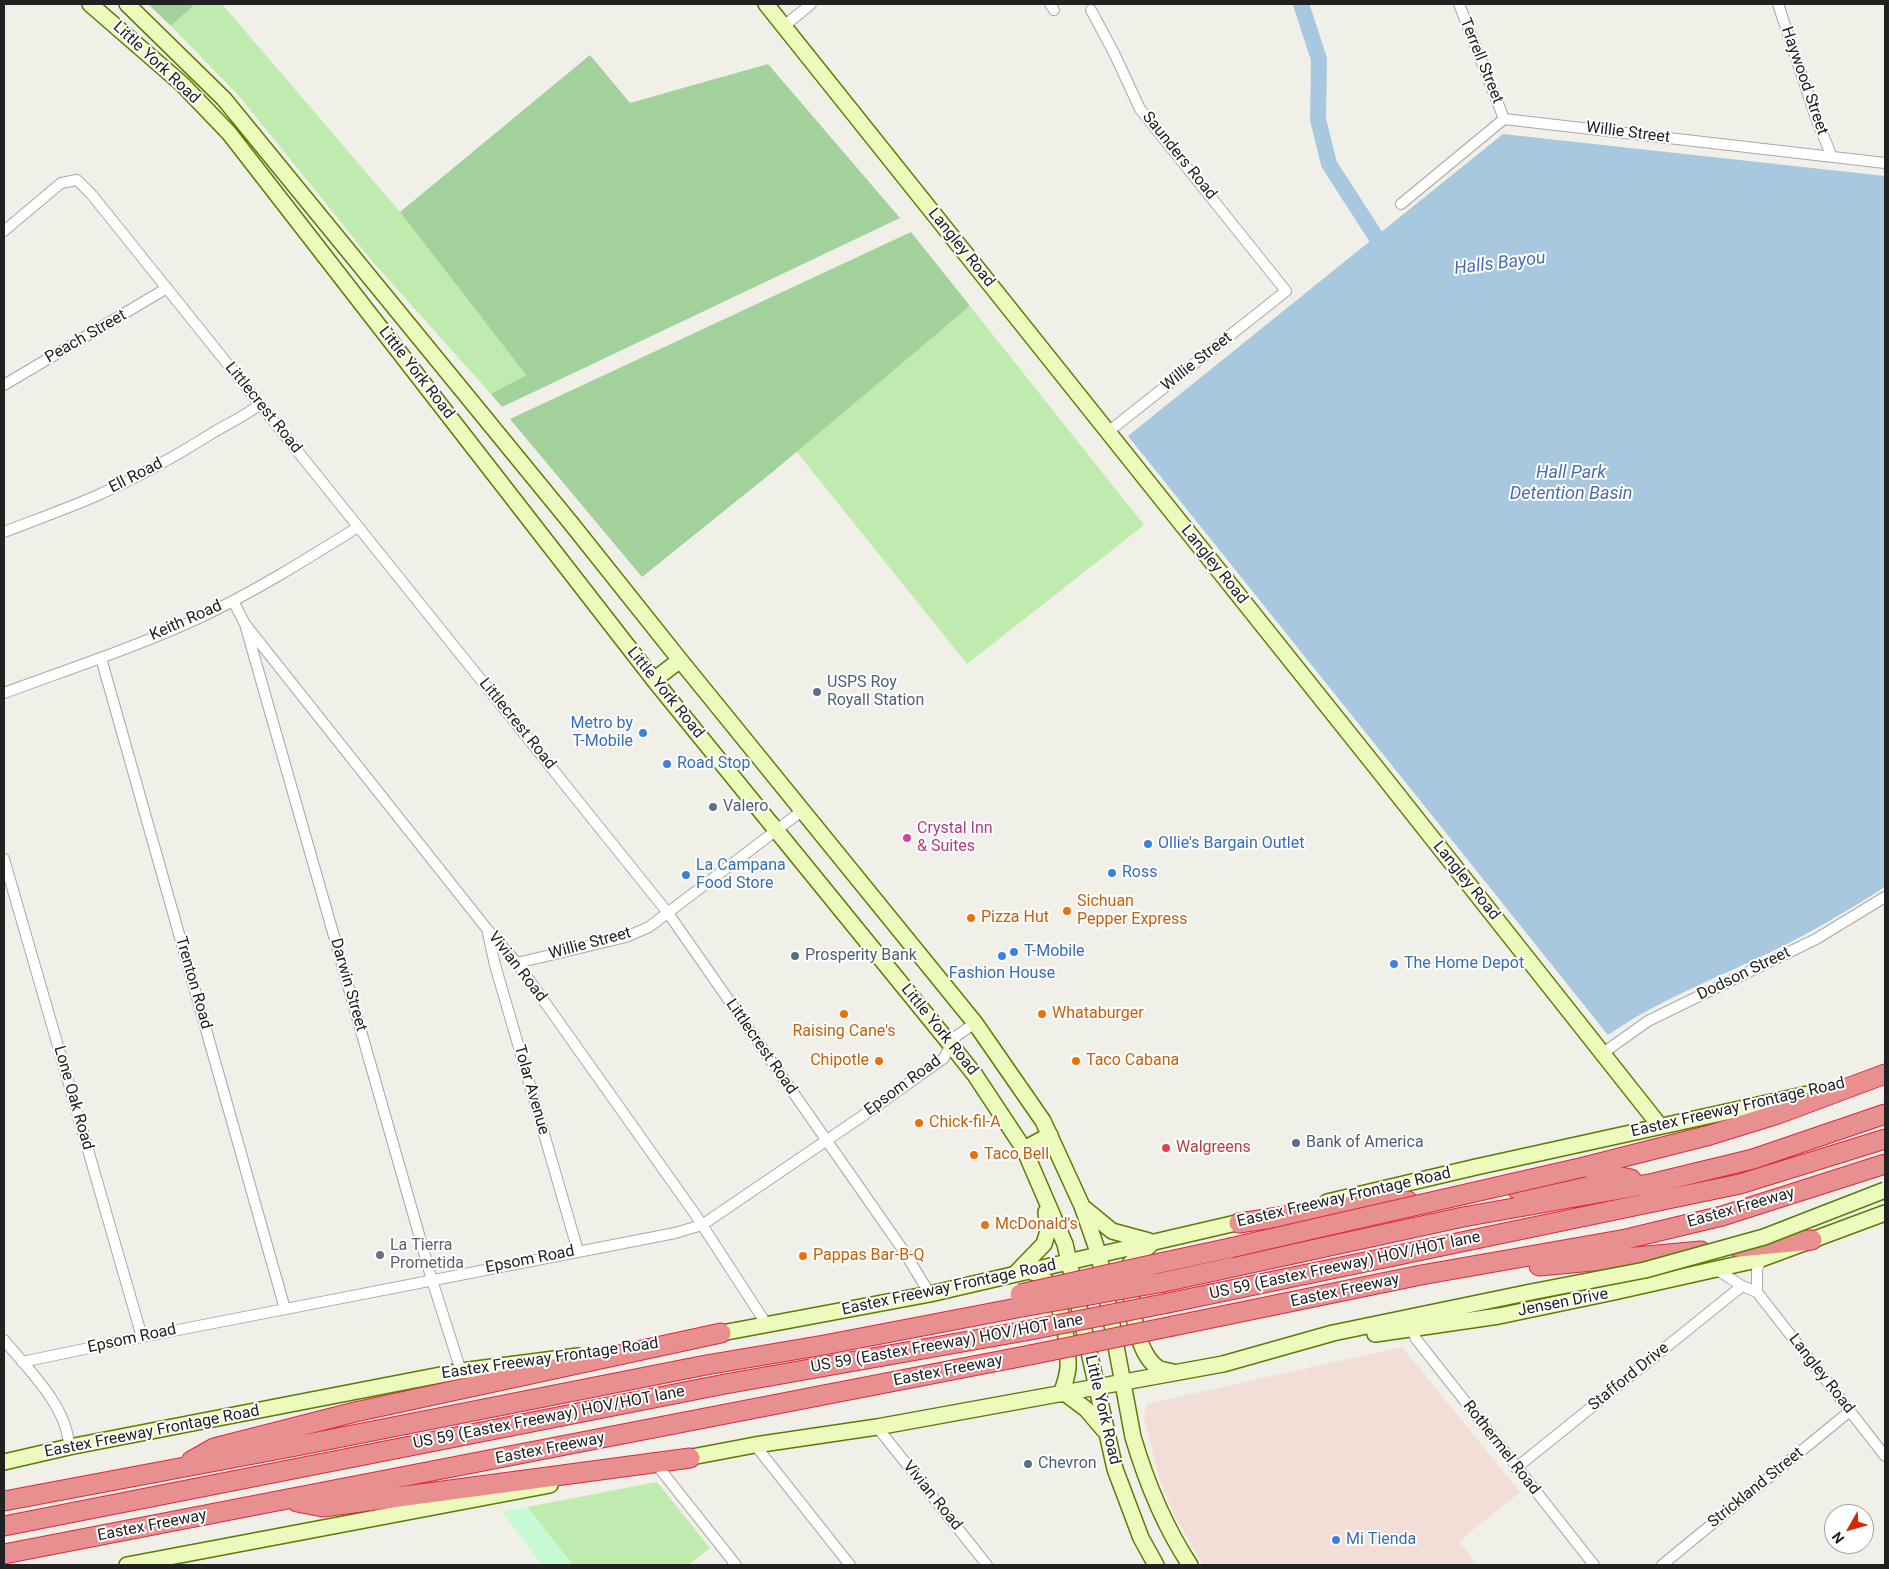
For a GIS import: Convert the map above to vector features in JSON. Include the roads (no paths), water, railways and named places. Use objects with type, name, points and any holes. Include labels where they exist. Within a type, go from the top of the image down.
[{"type":"highway","points":[[4,1501],[706,1365],[940,1323],[1160,1263],[1584,1167],[1710,1135],[1778,1114],[1885,1072]]},
{"type":"highway","points":[[1021,1300],[1164,1282],[1463,1217],[1654,1184],[1753,1159],[1885,1114]]},
{"type":"highway","name":"US 59 (Eastex Freeway) HOV/HOT lane","points":[[4,1526],[725,1384],[1025,1332],[1168,1303],[1740,1184],[1885,1138]]},
{"type":"highway","name":"Eastex Freeway","points":[[4,1554],[1030,1355],[1421,1275],[1626,1239],[1739,1211],[1885,1164]]},
{"type":"highway","points":[[1239,1223],[1346,1207],[1621,1177],[1654,1184]]},
{"type":"highway","points":[[1421,1275],[1636,1258],[1812,1240]]},
{"type":"highway","points":[[176,1469],[214,1448],[356,1412],[721,1333]]},
{"type":"highway","points":[[288,1500],[323,1507],[690,1458]]},
{"type":"main road","name":"Little York Road","points":[[90,4],[182,84],[228,133],[654,680],[975,1075],[1024,1149],[1065,1244],[1115,1469],[1141,1538],[1156,1565]]},
{"type":"main road","name":"Little York Road","points":[[127,4],[224,99],[570,522],[975,1023],[1043,1121],[1082,1206],[1099,1255],[1133,1437],[1140,1459],[1168,1526],[1190,1565]]},
{"type":"main road","name":"Langley Road","points":[[766,4],[1660,1126]]},
{"type":"main road","points":[[654,680],[680,660]]},
{"type":"main road","name":"Eastex Freeway Frontage Road","points":[[4,1462],[69,1447],[461,1371],[612,1352],[930,1294],[1476,1167],[1816,1092],[1885,1072]]},
{"type":"main road","points":[[1024,1149],[1050,1135]]},
{"type":"main road","points":[[127,1565],[656,1464],[1064,1394],[1234,1361],[1333,1333],[1645,1270],[1755,1239],[1822,1216],[1885,1190]]},
{"type":"main road","points":[[1022,1273],[1044,1244],[1048,1231],[1045,1198]]},
{"type":"main road","points":[[1082,1206],[1112,1231],[1153,1242]]},
{"type":"main road","name":"Jensen Drive","points":[[1234,1361],[1412,1328],[1499,1316],[1761,1259],[1885,1213]]},
{"type":"main road","points":[[1153,1242],[1130,1264],[1132,1298],[1138,1339],[1143,1351],[1159,1369],[1174,1372]]},
{"type":"main road","points":[[1022,1273],[1039,1274],[1046,1281],[1055,1296],[1066,1336],[1068,1358],[1064,1394]]},
{"type":"main road","points":[[1064,1394],[1086,1409],[1107,1434]]},
{"type":"street","points":[[784,26],[811,4]]},
{"type":"street","name":"Terrell Street","points":[[1458,4],[1504,119]]},
{"type":"street","name":"Haywood Street","points":[[1778,4],[1816,118],[1832,157]]},
{"type":"street","name":"Saunders Road","points":[[1090,10],[1114,53],[1140,109],[1286,291]]},
{"type":"street","points":[[1401,204],[1504,119]]},
{"type":"street","name":"Willie Street","points":[[1504,119],[1885,163]]},
{"type":"street","name":"Littlecrest Road","points":[[4,231],[61,184],[77,180],[92,195],[668,913],[903,1250],[930,1294]]},
{"type":"street","name":"Peach Street","points":[[4,385],[167,288]]},
{"type":"street","name":"Willie Street","points":[[1108,432],[1286,291]]},
{"type":"street","name":"Ell Road","points":[[4,532],[96,496],[139,475],[252,411],[260,404]]},
{"type":"street","name":"Keith Road","points":[[4,693],[100,658],[200,617],[233,600],[358,527]]},
{"type":"street","name":"Darwin Street","points":[[233,600],[245,624],[432,1280],[461,1371]]},
{"type":"street","name":"Vivian Road","points":[[245,624],[487,929],[517,963],[702,1225],[768,1325]]},
{"type":"street","name":"Trenton Road","points":[[100,658],[284,1309]]},
{"type":"street","name":"Willie Street","points":[[517,963],[626,936],[648,927],[804,810]]},
{"type":"street","name":"Lone Oak Road","points":[[4,860],[142,1337]]},
{"type":"street","name":"Dodson Street","points":[[1603,1053],[1648,1021],[1816,939],[1885,897]]},
{"type":"street","name":"Tolar Avenue","points":[[487,929],[495,965],[578,1251]]},
{"type":"street","name":"Epsom Road","points":[[22,1362],[675,1233],[702,1225],[944,1058],[956,1037],[975,1023]]},
{"type":"street","points":[[1756,1292],[1757,1270],[1761,1259]]},
{"type":"street","name":"Langley Road","points":[[1716,1269],[1742,1286],[1756,1292],[1885,1456]]},
{"type":"street","name":"Stafford Drive","points":[[1516,1468],[1742,1286]]},
{"type":"street","name":"Rothermel Road","points":[[1412,1328],[1416,1339],[1594,1565]]},
{"type":"street","points":[[4,1340],[61,1414],[68,1436],[69,1447]]},
{"type":"street","name":"Strickland Street","points":[[1662,1565],[1850,1411]]},
{"type":"street","name":"Vivian Road","points":[[877,1427],[987,1565]]},
{"type":"street","points":[[754,1446],[850,1565]]},
{"type":"street","points":[[656,1464],[736,1565]]},
{"type":"water","name":"Hall Park Detention Basin","points":[[1503,134],[1885,176],[1885,887],[1805,935],[1669,999],[1608,1035],[1128,436]]},
{"type":"waterway","name":"Halls Bayou","points":[[1301,4],[1319,59],[1318,119],[1329,164],[1387,254]]},
{"type":"place","name":"USPS Roy Royall Station","points":[[817,692]]},
{"type":"place","name":"Metro by T-Mobile","points":[[643,733]]},
{"type":"place","name":"Road Stop","points":[[667,764]]},
{"type":"place","name":"Valero","points":[[713,807]]},
{"type":"place","name":"Crystal Inn & Suites","points":[[907,838]]},
{"type":"place","name":"Ollie's Bargain Outlet","points":[[1148,844]]},
{"type":"place","name":"Ross","points":[[1112,873]]},
{"type":"place","name":"La Campana Food Store","points":[[686,875]]},
{"type":"place","name":"Sichuan Pepper Express","points":[[1067,911]]},
{"type":"place","name":"Pizza Hut","points":[[971,918]]},
{"type":"place","name":"T-Mobile","points":[[1014,952]]},
{"type":"place","name":"Prosperity Bank","points":[[795,956]]},
{"type":"place","name":"Fashion House","points":[[1002,956]]},
{"type":"place","name":"The Home Depot","points":[[1394,964]]},
{"type":"place","name":"Raising Cane's","points":[[844,1014]]},
{"type":"place","name":"Whataburger","points":[[1042,1014]]},
{"type":"place","name":"Chipotle","points":[[879,1061]]},
{"type":"place","name":"Taco Cabana","points":[[1076,1061]]},
{"type":"place","name":"Chick-fil-A","points":[[919,1123]]},
{"type":"place","name":"Bank of America","points":[[1296,1143]]},
{"type":"place","name":"Walgreens","points":[[1166,1148]]},
{"type":"place","name":"Taco Bell","points":[[974,1155]]},
{"type":"place","name":"McDonald's","points":[[985,1225]]},
{"type":"place","name":"La Tierra Prometida","points":[[380,1255]]},
{"type":"place","name":"Pappas Bar-B-Q","points":[[803,1256]]},
{"type":"place","name":"Chevron","points":[[1028,1464]]},
{"type":"place","name":"Mi Tienda","points":[[1336,1540]]}]
